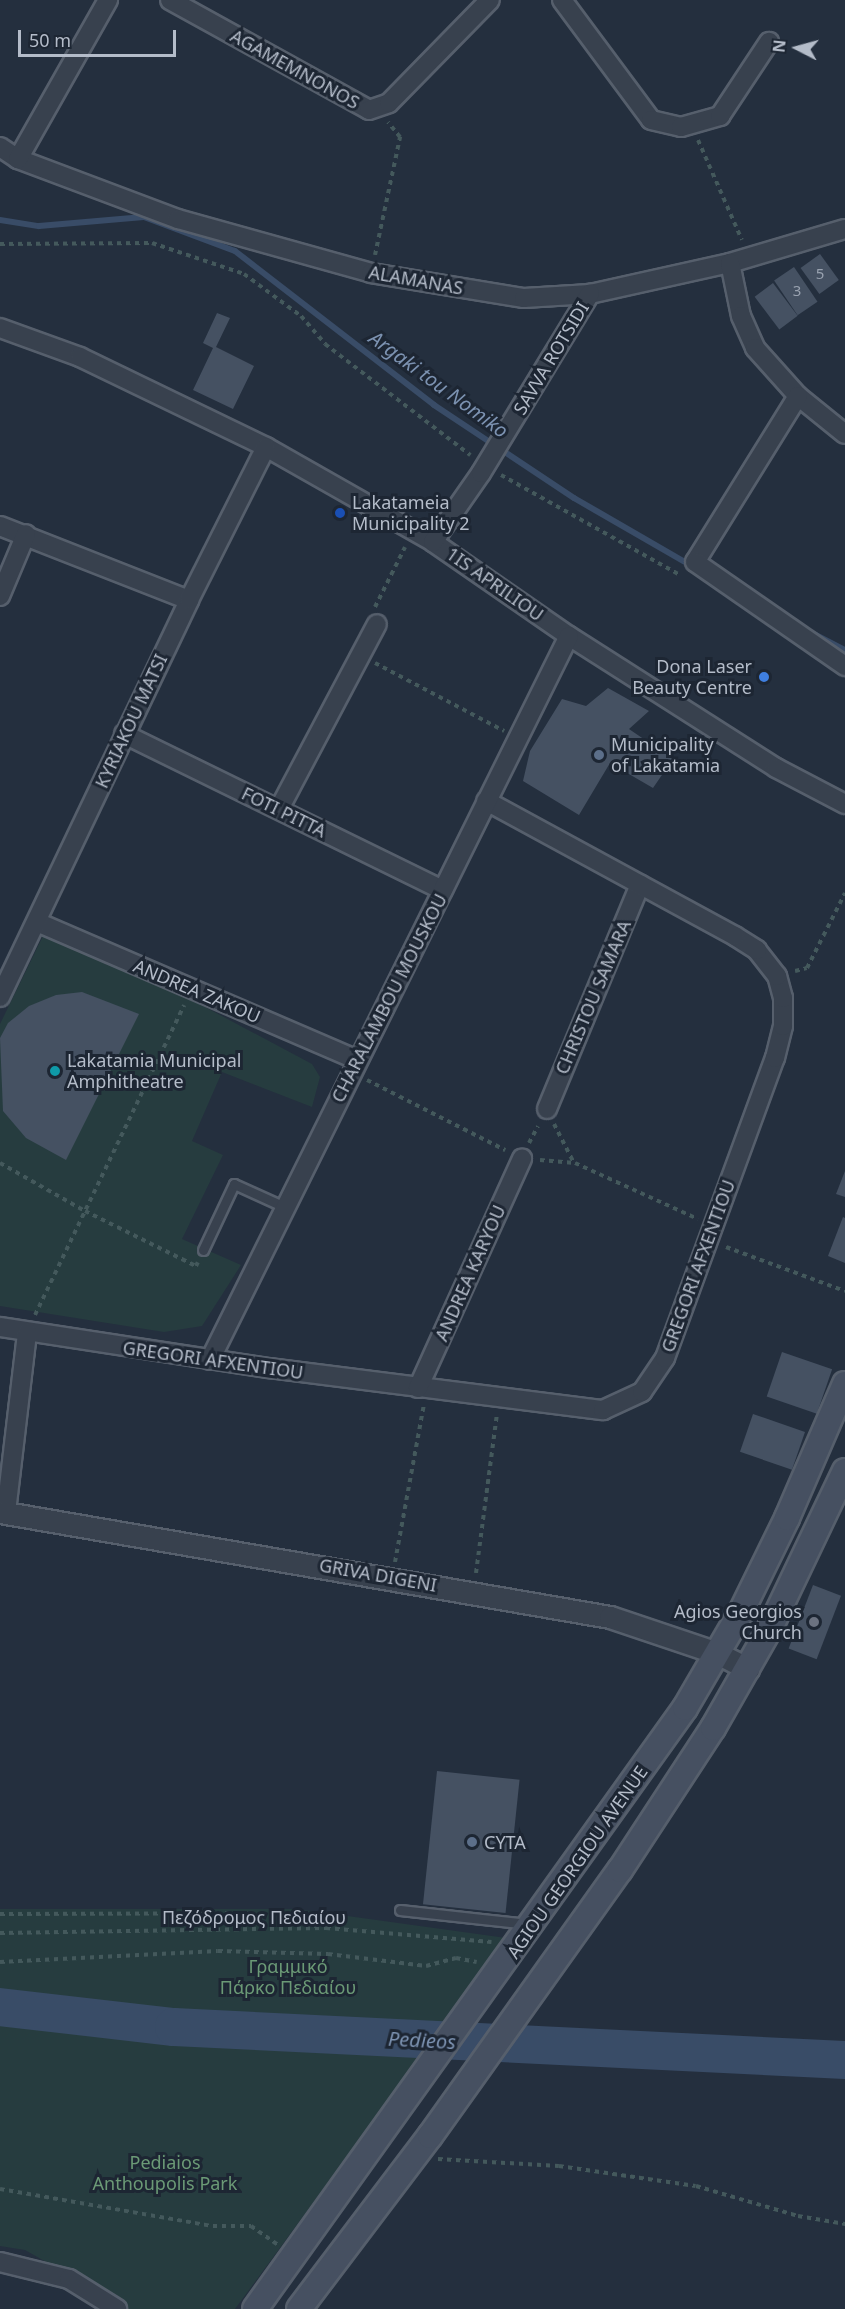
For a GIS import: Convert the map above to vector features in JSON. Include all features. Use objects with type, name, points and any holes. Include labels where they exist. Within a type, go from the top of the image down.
[{"type":"main road","name":"AGIOU GEORGIOU AVENUE","points":[[255,2309],[387,2129],[495,1963],[533,1926],[686,1708],[788,1518],[845,1384]]},
{"type":"main road","name":"AGIOU GEORGIOU AVENUE","points":[[299,2309],[414,2158],[620,1870],[748,1669],[845,1471]]},
{"type":"street","points":[[18,159],[108,0]]},
{"type":"street","name":"AGAMEMNONOS","points":[[170,0],[369,110],[379,109],[489,0]]},
{"type":"street","points":[[562,0],[651,120],[681,127],[720,116],[769,42]]},
{"type":"street","name":"ALAMANAS","points":[[0,147],[18,159],[178,219],[370,273],[524,298],[590,294],[730,263],[845,228]]},
{"type":"street","points":[[730,263],[741,316],[755,348],[798,396],[845,434]]},
{"type":"street","name":"SAVVA ROTSIDI","points":[[433,542],[483,469],[590,294]]},
{"type":"street","name":"1IS APRILIOU","points":[[0,328],[80,357],[266,447],[433,542],[569,636],[776,768],[845,804]]},
{"type":"street","points":[[798,396],[695,562],[845,666]]},
{"type":"street","name":"KYRIAKOU MATSI","points":[[0,998],[124,734],[266,447]]},
{"type":"street","points":[[0,526],[26,534],[189,600]]},
{"type":"street","points":[[0,596],[26,534]]},
{"type":"street","points":[[279,809],[378,624]]},
{"type":"street","name":"CHARALAMBOU MOUSKOU","points":[[210,1360],[569,636]]},
{"type":"street","name":"FOTI PITTA","points":[[124,734],[443,890]]},
{"type":"street","name":"GREGORI AFXENTIOU","points":[[0,1327],[210,1360],[603,1410],[642,1392],[665,1358],[775,1058],[783,1026],[783,998],[777,976],[757,950],[486,801]]},
{"type":"street","name":"CHRISTOU SAMARA","points":[[547,1109],[640,884]]},
{"type":"street","name":"ANDREA ZAKOU","points":[[37,922],[192,989],[354,1066]]},
{"type":"street","name":"ANDREA KARYOU","points":[[423,1388],[522,1159]]},
{"type":"street","points":[[3,1512],[27,1332]]},
{"type":"street","name":"GRIVA DIGENI","points":[[3,1512],[392,1577],[610,1617],[717,1653],[748,1669]]},
{"type":"street","points":[[0,2262],[69,2279],[117,2309]]},
{"type":"lane","points":[[203,1250],[234,1184],[285,1207]]},
{"type":"lane","points":[[400,1910],[533,1926]]},
{"type":"path","points":[[370,273],[400,137],[379,109]]},
{"type":"path","points":[[692,124],[750,257]]},
{"type":"path","points":[[0,244],[152,243],[244,274],[301,316],[334,351],[483,469],[690,581]]},
{"type":"path","points":[[378,624],[375,602],[414,531]]},
{"type":"path","points":[[360,656],[518,738]]},
{"type":"path","points":[[777,976],[807,969],[845,893]]},
{"type":"path","points":[[27,1332],[192,989]]},
{"type":"path","points":[[354,1066],[522,1159],[574,1163],[711,1233],[845,1291]]},
{"type":"path","points":[[522,1159],[547,1109]]},
{"type":"path","points":[[547,1109],[574,1163]]},
{"type":"path","points":[[0,1163],[85,1211],[196,1266],[203,1250]]},
{"type":"path","points":[[392,1577],[423,1388]]},
{"type":"path","points":[[474,1592],[499,1398]]},
{"type":"path","points":[[0,1914],[243,1913],[326,1928]]},
{"type":"path","name":"Πεζόδρομος Πεδιαίου","points":[[0,1933],[326,1928],[498,1943]]},
{"type":"path","points":[[0,1962],[218,1951],[328,1954],[426,1966],[456,1958],[495,1963]]},
{"type":"path","points":[[414,2158],[559,2166],[696,2186],[798,2216],[845,2224]]},
{"type":"path","points":[[0,2188],[213,2226],[251,2226],[288,2251]]},
{"type":"green space","points":[[43,936],[158,982],[312,1064],[320,1077],[312,1107],[222,1072],[192,1141],[223,1155],[182,1239],[241,1265],[202,1326],[164,1332],[0,1306],[0,1024]]},
{"type":"green space","points":[[0,1909],[297,1909],[514,1939],[426,2049],[235,2309],[129,2309],[25,2250],[0,2246]]},
{"type":"building","points":[[820,254],[839,280],[819,294],[801,268]]},
{"type":"building","points":[[794,267],[817,302],[798,315],[774,280]]},
{"type":"building","points":[[773,283],[798,316],[779,330],[755,297]]},
{"type":"building","points":[[217,313],[230,318],[216,347],[254,366],[233,409],[193,390],[213,348],[203,343]]},
{"type":"building","name":"Municipality of Lakatamia","points":[[608,688],[649,711],[629,729],[673,759],[653,788],[610,763],[579,815],[523,781],[530,751],[562,699],[586,706]]},
{"type":"building","name":"Lakatamia Municipal Amphitheatre","points":[[82,992],[139,1014],[66,1160],[26,1138],[3,1111],[0,1038],[8,1023],[29,1006],[56,995]]},
{"type":"building","points":[[845,1171],[845,1197],[836,1194]]},
{"type":"building","points":[[843,1217],[845,1218],[845,1263],[828,1256]]},
{"type":"building","points":[[782,1352],[832,1369],[817,1414],[767,1396]]},
{"type":"building","points":[[753,1414],[805,1432],[792,1470],[740,1452]]},
{"type":"building","name":"Agios Georgios Church","points":[[813,1585],[841,1596],[817,1659],[789,1648]]},
{"type":"building","name":"CYTA","points":[[437,1771],[520,1780],[506,1913],[423,1904]]},
{"type":"waterway","name":"Argaki tou Nomiko","points":[[0,220],[39,226],[144,217],[235,251],[434,405],[574,498],[692,566]]},
{"type":"waterway","name":"Argaki tou Nomiko","points":[[808,631],[845,650]]},
{"type":"waterway","name":"Pedieos","points":[[0,2007],[174,2027],[845,2060]]},
{"type":"place","name":"Lakatameia Municipality 2","points":[[340,513]]},
{"type":"place","name":"Dona Laser Beauty Centre","points":[[764,677]]},
{"type":"place","name":"Municipality of Lakatamia","points":[[599,755]]},
{"type":"place","name":"Lakatamia Municipal Amphitheatre","points":[[55,1071]]},
{"type":"place","name":"Agios Georgios Church","points":[[814,1622]]},
{"type":"place","name":"CYTA","points":[[472,1842]]},
{"type":"park label","name":"Γραμμικό Πάρκο Πεδιαίου","points":[[288,1977]]},
{"type":"park label","name":"Pediaios Anthoupolis Park","points":[[165,2173]]}]
